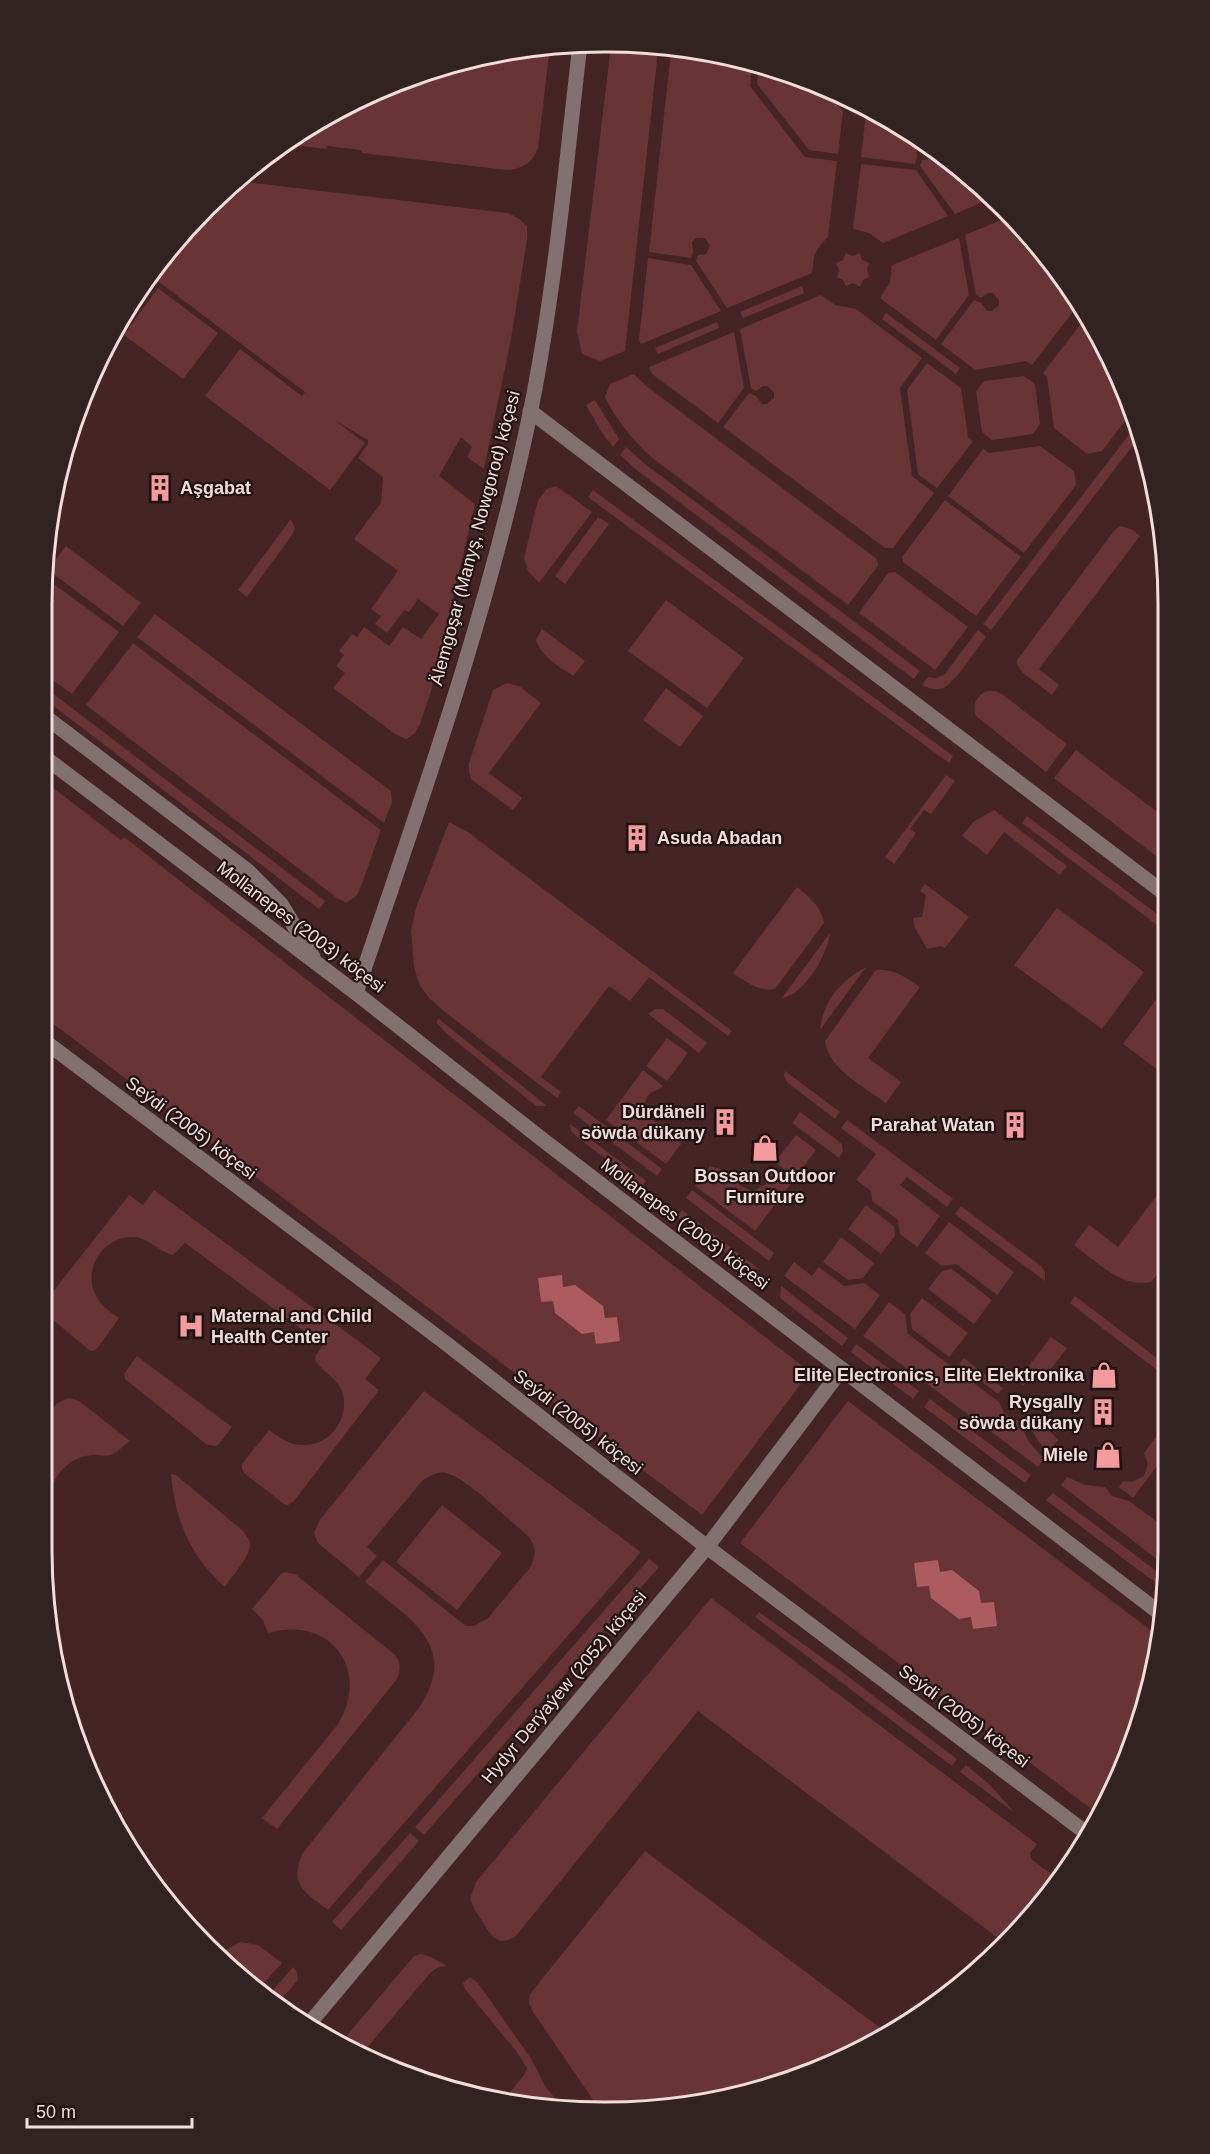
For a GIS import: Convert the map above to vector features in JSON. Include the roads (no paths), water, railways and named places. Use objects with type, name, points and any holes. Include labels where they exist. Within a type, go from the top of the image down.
[{"type":"street","name":"Älemgoşar (Manyş, Nowgorod) köçesi","points":[[356,993],[426,786],[475,630],[515,478],[546,325],[579,53]]},
{"type":"street","points":[[530,411],[1158,888]]},
{"type":"street","points":[[52,722],[248,872],[281,904],[317,965]]},
{"type":"street","name":"Mollanepes (2003) köçesi","points":[[52,763],[356,993],[1154,1609]]},
{"type":"street","name":"Seýdi (2005) köçesi","points":[[52,1047],[442,1341],[707,1547],[1081,1828]]},
{"type":"street","points":[[52,1056],[70,1061]]},
{"type":"street","name":"Hydyr Derýaýew (2052) köçesi","points":[[314,2018],[707,1547],[842,1370]]},
{"type":"place","name":"Aşgabat","points":[[160,488]]},
{"type":"place","name":"Asuda Abadan","points":[[637,838]]},
{"type":"place","name":"Dürdäneli söwda dükany","points":[[725,1122]]},
{"type":"place","name":"Parahat Watan","points":[[1015,1125]]},
{"type":"place","name":"Bossan Outdoor Furniture","points":[[765,1148]]},
{"type":"place","name":"Maternal and Child Health Center","points":[[191,1326]]},
{"type":"place","name":"Elite Electronics, Elite Elektronika","points":[[1104,1375]]},
{"type":"place","name":"Rysgally söwda dükany","points":[[1103,1412]]},
{"type":"place","name":"Miele","points":[[1108,1455]]}]
